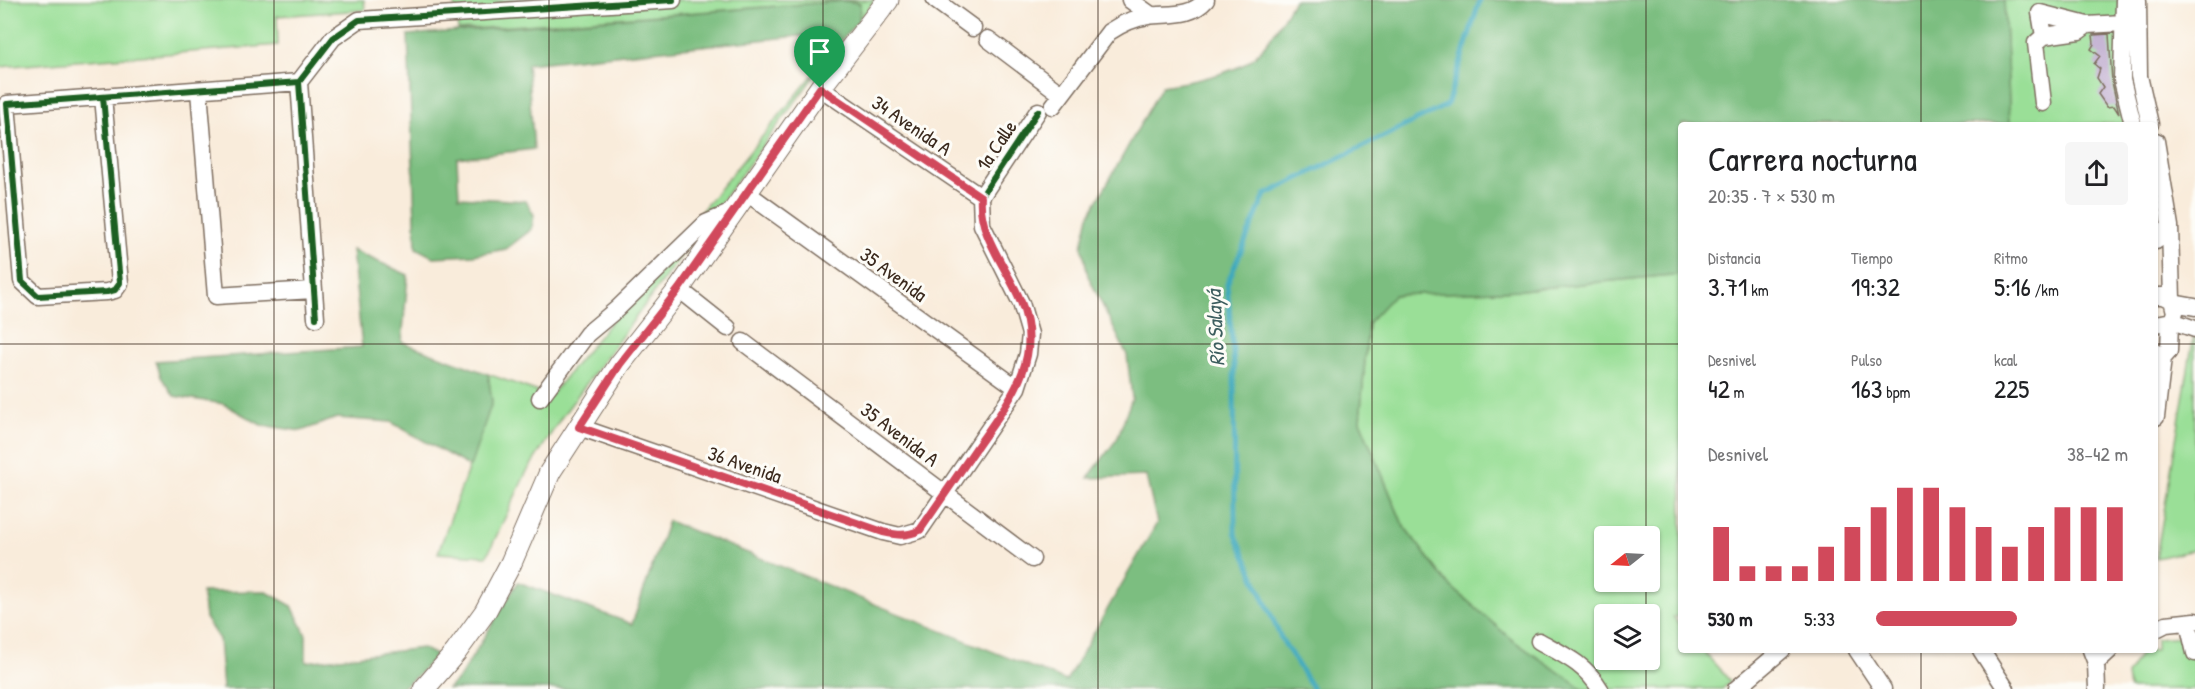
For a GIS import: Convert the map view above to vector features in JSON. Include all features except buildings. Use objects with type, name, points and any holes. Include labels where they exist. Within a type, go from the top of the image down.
[{"type":"main road","points":[[424,689],[456,652],[485,612],[511,563],[550,472],[620,364],[679,289],[820,88],[888,0]]},
{"type":"street","points":[[316,318],[299,82],[333,38],[359,20],[673,0]]},
{"type":"street","points":[[935,0],[973,28]]},
{"type":"street","points":[[1130,0],[1151,15]]},
{"type":"street","name":"1a Calle","points":[[900,536],[920,530],[1017,388],[1028,354],[1030,334],[1021,303],[982,225],[981,197],[1109,32],[1133,19],[1151,15],[1184,14],[1200,6],[1206,0]]},
{"type":"street","points":[[2124,0],[2122,80],[2132,122]]},
{"type":"street","points":[[2138,0],[2139,76],[2150,122]]},
{"type":"street","points":[[2044,36],[2040,14],[2042,12],[2087,25],[2123,23]]},
{"type":"street","points":[[2043,103],[2036,43],[2044,36],[2079,31],[2087,25]]},
{"type":"street","points":[[988,39],[1051,104]]},
{"type":"street","points":[[103,97],[120,284],[115,290],[108,292],[38,296],[22,281],[3,104],[299,82]]},
{"type":"street","name":"34 Avenida A","points":[[820,88],[981,197]]},
{"type":"street","points":[[199,91],[216,296],[313,290]]},
{"type":"street","points":[[2158,166],[2161,204],[2170,226],[2167,300],[2175,312],[2166,322],[2169,351],[2159,355],[2158,376]]},
{"type":"street","name":"35 Avenida","points":[[747,193],[1017,388]]},
{"type":"street","points":[[540,398],[587,334],[618,309],[706,223],[732,212]]},
{"type":"street","points":[[2158,240],[2170,226]]},
{"type":"street","points":[[679,289],[728,328]]},
{"type":"street","points":[[2167,300],[2195,307]]},
{"type":"street","points":[[2166,322],[2195,329]]},
{"type":"street","name":"35 Avenida A","points":[[743,342],[1032,560]]},
{"type":"street","name":"36 Avenida","points":[[579,427],[673,461],[900,536]]},
{"type":"street","points":[[2159,623],[2191,622],[2195,653]]},
{"type":"street","points":[[1539,641],[1569,656],[1593,678],[1600,689]]},
{"type":"street","points":[[1736,689],[1778,653]]},
{"type":"street","points":[[1859,653],[1883,689]]},
{"type":"street","points":[[1983,653],[2006,689]]},
{"type":"street","points":[[2093,656],[2097,689]]},
{"type":"green space","points":[[0,0],[364,0],[365,10],[277,16],[278,45],[0,67]]},
{"type":"green space","points":[[454,0],[875,0],[859,20],[860,3],[844,1],[458,30]]},
{"type":"green space","points":[[1294,0],[2004,0],[2010,122],[1678,122],[1678,274],[1521,290],[1394,295],[1368,323],[1360,421],[1403,525],[1447,583],[1511,639],[1583,689],[448,689],[460,677],[518,582],[632,624],[668,521],[1066,681],[1157,523],[1146,476],[1088,478],[1117,439],[1132,398],[1127,355],[1088,276],[1082,246],[1089,216],[1162,86],[1213,76],[1243,65],[1258,53]]},
{"type":"green space","points":[[2004,0],[2119,0],[2128,122],[2010,122]]},
{"type":"green space","points":[[844,1],[860,3],[859,20],[838,44],[799,36],[527,64],[534,149],[457,158],[459,197],[526,201],[534,215],[532,229],[506,249],[473,255],[433,257],[416,248],[408,35]]},
{"type":"green space","points":[[838,44],[561,418],[526,473],[487,556],[438,553],[492,402],[488,374],[550,396]]},
{"type":"green space","points":[[352,250],[408,275],[402,342],[488,374],[492,402],[470,467],[391,422],[337,418],[301,431],[261,425],[224,404],[174,396],[161,377],[156,361],[362,347]]},
{"type":"green space","points":[[1678,274],[1678,616],[1673,617],[1678,623],[1678,653],[1705,653],[1731,682],[1722,689],[1583,689],[1511,639],[1447,583],[1403,525],[1360,421],[1368,323],[1393,295],[1521,290]]},
{"type":"green space","points":[[2195,328],[2195,550],[2158,558],[2158,546]]},
{"type":"green space","points":[[265,591],[292,606],[306,635],[306,662],[422,648],[436,655],[419,674],[400,689],[221,689],[223,688],[219,639],[205,618],[202,592]]},
{"type":"green space","points":[[2183,637],[2195,660],[2195,689],[2129,689],[2127,675],[2141,653],[2158,653],[2158,639]]},
{"type":"waterway","name":"Río Salayá","points":[[1313,689],[1281,638],[1235,533],[1234,364],[1227,284],[1265,195],[1447,105],[1480,0]]},
{"type":"cycle path","points":[[316,318],[299,82],[333,38],[359,20],[673,0]]},
{"type":"cycle path","points":[[103,97],[120,283],[115,290],[107,292],[38,296],[22,281],[7,104],[299,82]]},
{"type":"cycle path","points":[[579,427],[883,532],[900,536],[920,530],[1017,388],[1028,354],[1030,334],[1021,303],[982,225],[981,197],[1038,111]]},
{"type":"route","points":[[820,88],[981,197],[982,225],[1021,303],[1030,334],[1028,354],[1017,388],[920,530],[911,534],[900,536],[883,532],[579,427],[620,364],[679,289],[820,88]]}]
